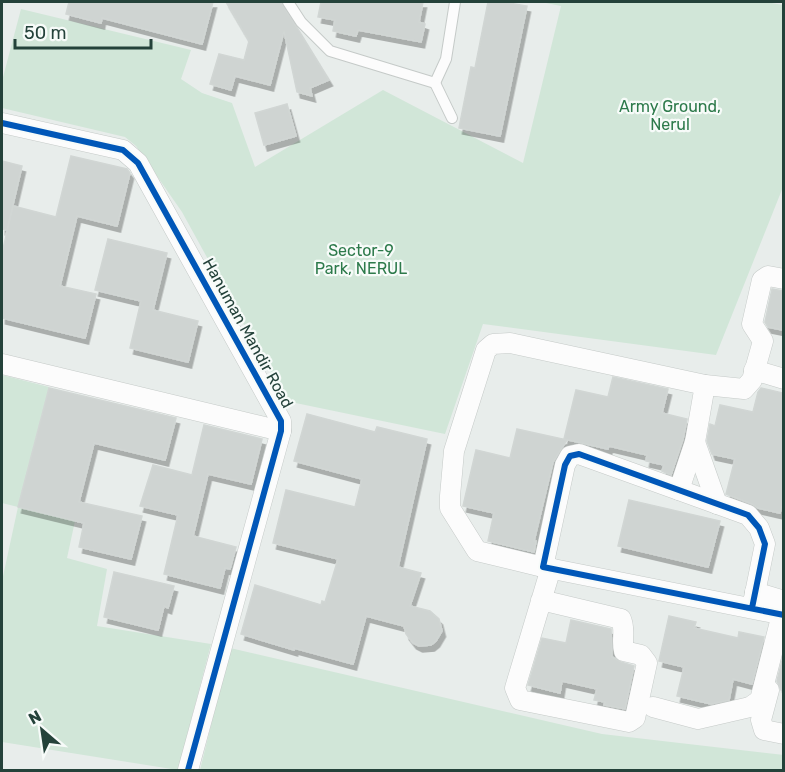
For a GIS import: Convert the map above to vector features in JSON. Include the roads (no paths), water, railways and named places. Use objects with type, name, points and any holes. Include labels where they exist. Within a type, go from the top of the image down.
[{"type":"street","name":"Hanuman Mandir Road","points":[[2,123],[123,150],[131,155],[138,163],[281,421],[281,431],[188,771]]},
{"type":"street","points":[[653,707],[698,719],[750,707],[760,700],[783,610],[754,600],[547,567],[477,551],[450,508],[454,451],[486,350],[493,345],[510,343],[705,385],[744,389],[752,380],[763,340],[752,324],[762,280],[768,276],[783,279]]},
{"type":"street","points":[[2,364],[281,431]]},
{"type":"street","points":[[754,370],[783,379]]},
{"type":"street","points":[[679,490],[695,442],[705,385]]},
{"type":"street","points":[[695,442],[717,504]]},
{"type":"street","points":[[541,600],[621,619],[625,627],[622,644],[624,651],[641,655],[647,663],[635,718],[629,722],[520,700],[515,688],[541,600],[565,465],[570,456],[579,454],[748,515],[759,528],[765,544],[754,600]]},
{"type":"street","points":[[783,663],[776,667],[761,720],[764,730],[783,734]]},
{"type":"lane","points":[[288,2],[302,22],[330,51],[435,83],[452,118]]},
{"type":"lane","points":[[435,83],[446,59],[455,2]]},
{"type":"park label","name":"Army Ground, Nerul","points":[[670,115]]},
{"type":"park label","name":"Sector-9 Park, NERUL","points":[[361,259]]}]
